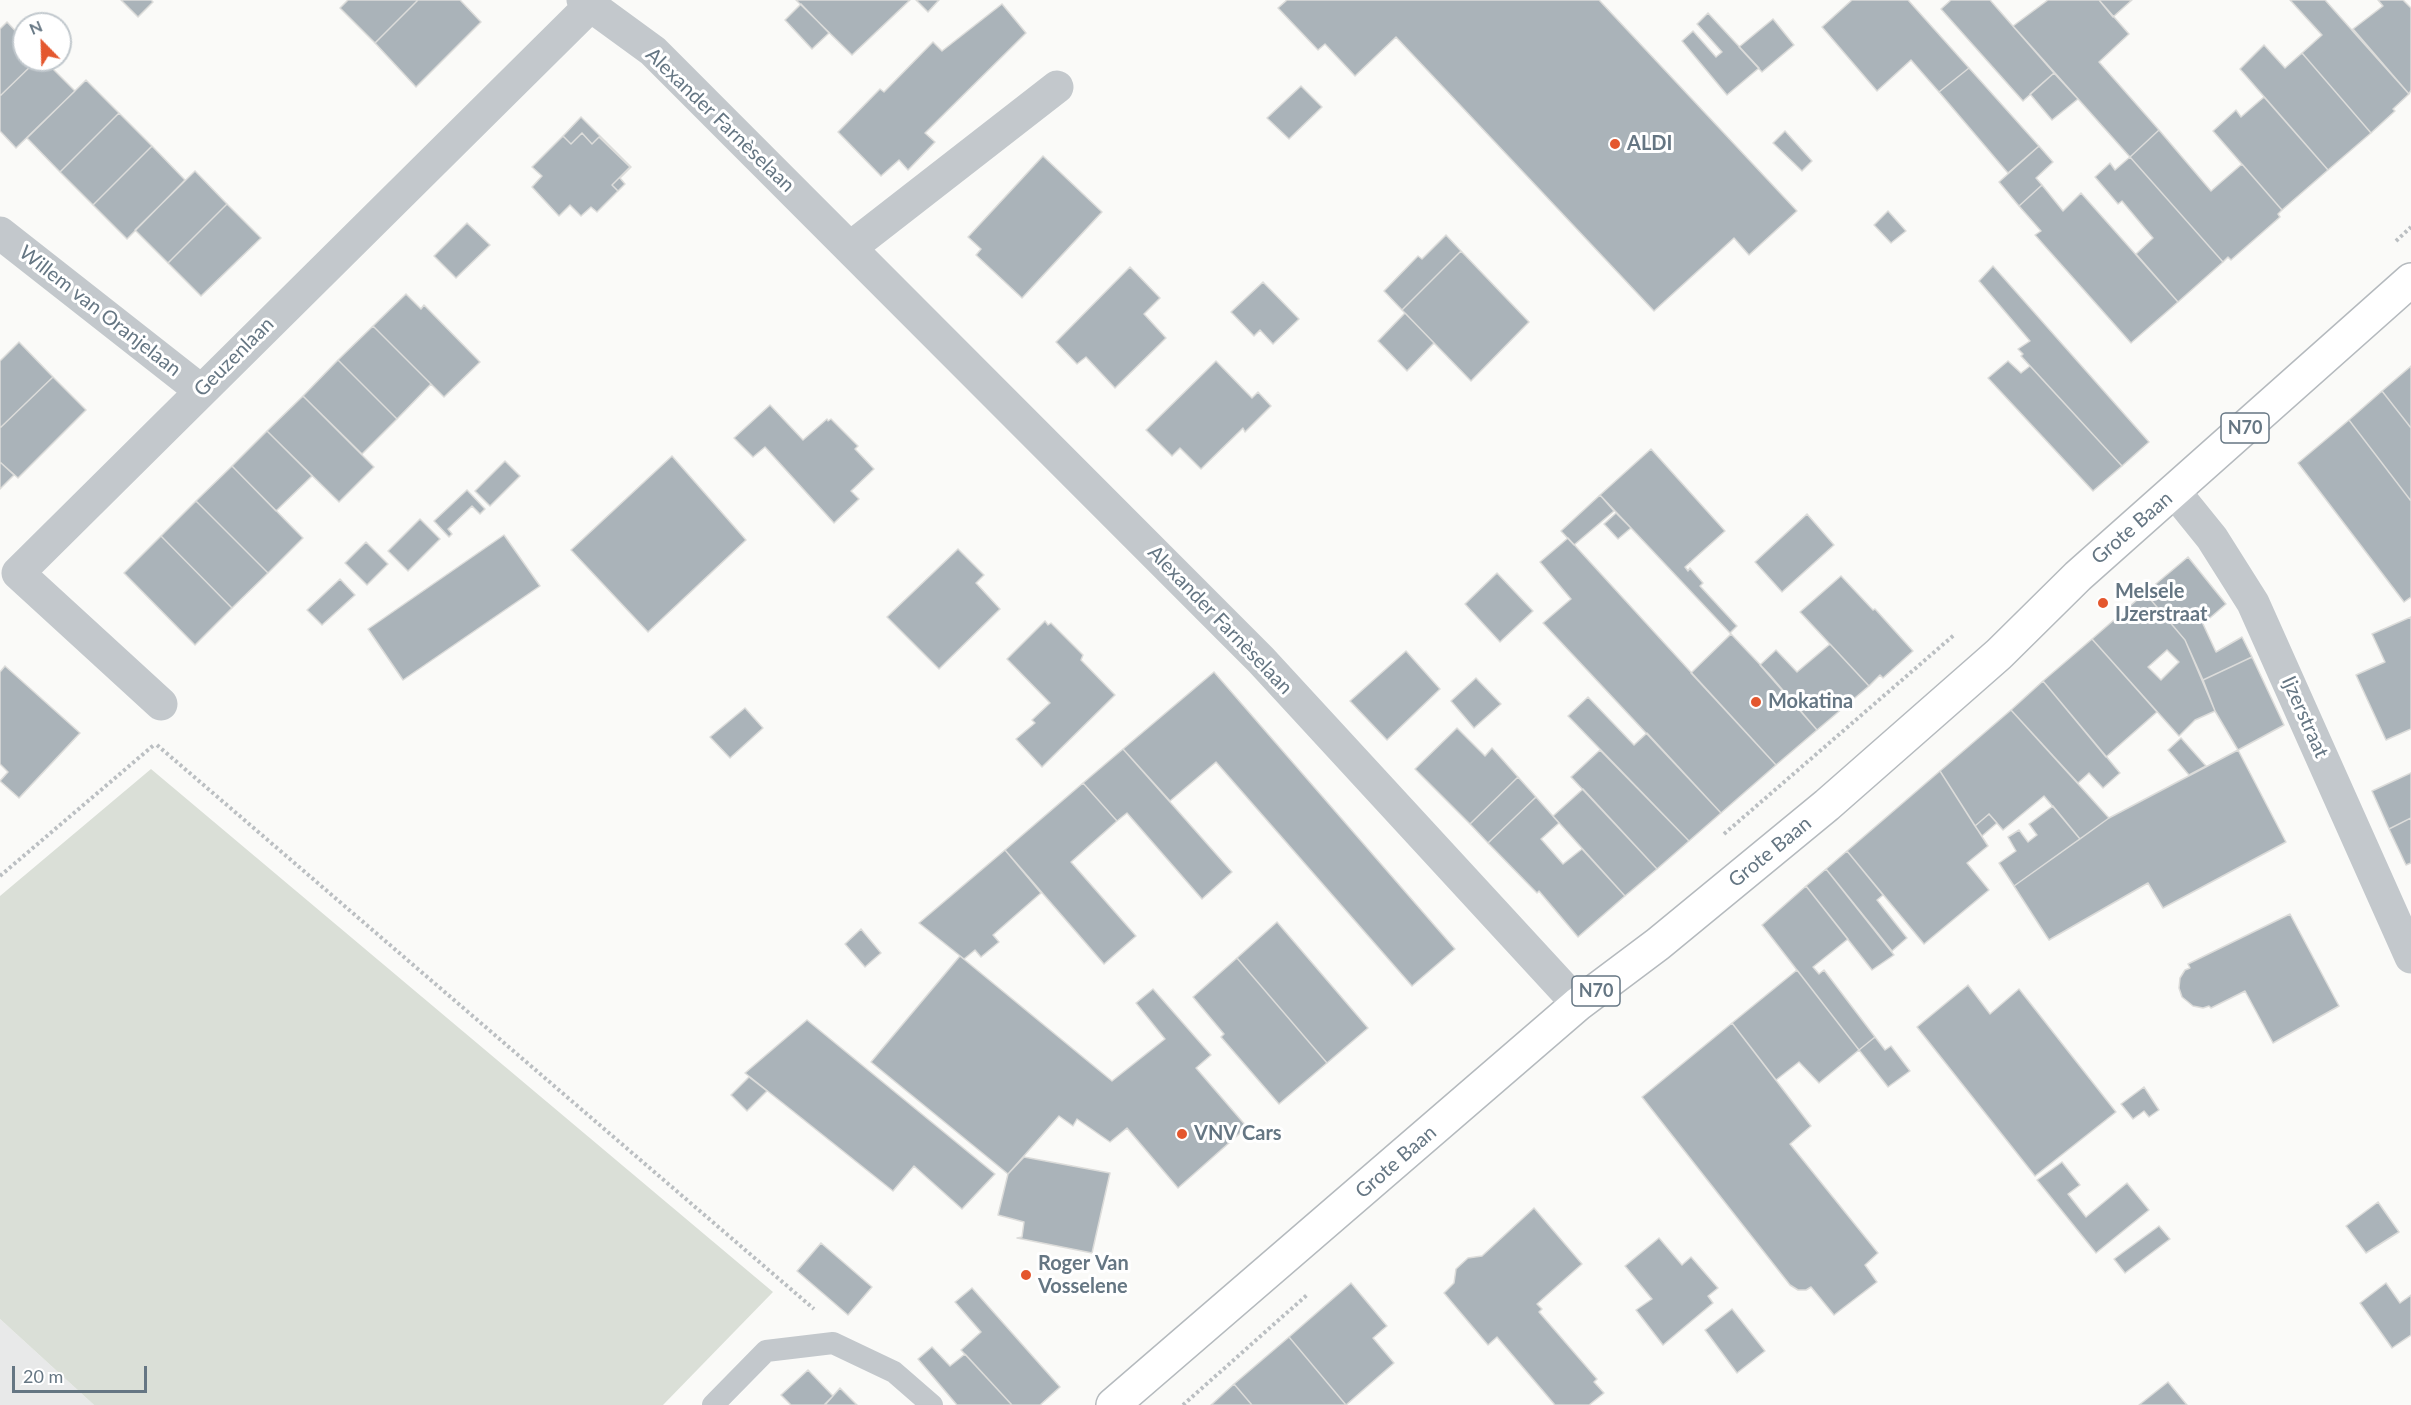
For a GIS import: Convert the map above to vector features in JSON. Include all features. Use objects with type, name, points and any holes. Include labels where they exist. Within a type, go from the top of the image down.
[{"type":"main road","name":"Grote Baan","points":[[1113,1405],[1578,1004],[1667,936],[1827,805],[1999,654],[2078,576],[2411,280]]},
{"type":"street","name":"Alexander Farnèselaan","points":[[587,3],[653,51],[1261,660],[1578,1004]]},
{"type":"street","name":"Geuzenlaan","points":[[161,704],[18,573],[587,3]]},
{"type":"street","points":[[849,248],[1057,87]]},
{"type":"street","name":"Willem van Oranjelaan","points":[[0,233],[200,390]]},
{"type":"street","name":"Ijzerstraat","points":[[2174,491],[2212,538],[2253,603],[2411,957]]},
{"type":"lane","points":[[713,1405],[766,1351],[832,1343],[894,1372],[932,1405]]},
{"type":"path","points":[[0,876],[155,744],[161,704]]},
{"type":"path","points":[[155,744],[815,1310]]},
{"type":"shaded area","points":[[151,769],[773,1292],[663,1405],[94,1405],[0,1319],[0,896]]},
{"type":"shaded area","points":[[0,1319],[94,1405],[0,1405]]},
{"type":"building","points":[[121,0],[151,0],[153,2],[138,17]]},
{"type":"building","points":[[348,0],[418,0],[375,43],[340,8]]},
{"type":"building","points":[[418,0],[460,0],[481,22],[416,87],[375,43]]},
{"type":"building","points":[[796,0],[910,0],[852,55]]},
{"type":"building","points":[[916,0],[939,0],[928,12]]},
{"type":"building","name":"ALDI","points":[[1287,0],[1599,0],[1797,211],[1749,255],[1734,238],[1654,311],[1396,37],[1355,76],[1325,44],[1318,50],[1278,8]]},
{"type":"building","points":[[1852,0],[1908,0],[1969,68],[1939,92],[1911,60],[1877,91],[1822,27]]},
{"type":"building","points":[[1951,0],[1990,0],[2054,73],[2023,101],[1941,9]]},
{"type":"building","points":[[2048,0],[2099,0],[2129,34],[2099,62],[2159,130],[2130,157],[2013,26]]},
{"type":"building","points":[[2099,0],[2132,0],[2113,17]]},
{"type":"building","points":[[2290,0],[2325,0],[2409,94],[2393,109],[2395,111],[2371,133],[2302,53],[2322,35]]},
{"type":"building","points":[[2378,0],[2403,0],[2411,8],[2411,90],[2409,94],[2353,29],[2383,6]]},
{"type":"building","points":[[801,4],[829,33],[812,49],[785,20]]},
{"type":"building","points":[[1002,4],[1026,33],[925,133],[935,142],[908,170],[899,160],[881,176],[838,132],[880,89],[884,92],[933,42],[942,51]]},
{"type":"building","points":[[1708,13],[1759,68],[1727,95],[1682,41],[1693,31],[1716,57],[1722,52],[1697,24]]},
{"type":"building","points":[[1773,19],[1794,45],[1762,72],[1739,47]]},
{"type":"building","points":[[7,22],[12,27],[12,72],[25,72],[0,96],[0,29]]},
{"type":"building","points":[[2264,45],[2285,68],[2302,53],[2371,133],[2328,170],[2240,69]]},
{"type":"building","points":[[1969,68],[2039,146],[2008,173],[1939,92]]},
{"type":"building","points":[[25,72],[56,72],[75,91],[16,148],[0,131],[0,96]]},
{"type":"building","points":[[2054,73],[2078,99],[2052,120],[2030,94]]},
{"type":"building","points":[[86,80],[119,113],[60,172],[27,138]]},
{"type":"building","points":[[1301,86],[1322,107],[1289,139],[1267,118]]},
{"type":"building","points":[[2264,97],[2328,170],[2282,210],[2213,131],[2236,110],[2241,117]]},
{"type":"building","points":[[119,113],[152,146],[93,205],[60,172]]},
{"type":"building","points":[[581,117],[631,167],[620,178],[625,184],[618,191],[612,185],[630,167],[599,137],[592,144],[582,133],[571,144],[563,136]]},
{"type":"building","points":[[2159,130],[2211,191],[2242,164],[2282,210],[2278,214],[2280,217],[2231,260],[2228,257],[2223,262],[2130,157]]},
{"type":"building","points":[[1785,131],[1812,161],[1802,171],[1773,143]]},
{"type":"building","points":[[582,133],[592,144],[599,137],[630,167],[612,185],[618,191],[597,212],[591,207],[581,216],[570,205],[559,216],[532,187],[542,176],[532,167],[563,136],[571,144]]},
{"type":"building","points":[[152,146],[185,180],[127,239],[93,205]]},
{"type":"building","points":[[2039,146],[2053,162],[2036,178],[2042,185],[2019,206],[1999,182]]},
{"type":"building","points":[[1043,156],[1102,212],[1022,298],[976,255],[981,249],[968,237]]},
{"type":"building","points":[[2130,157],[2223,262],[2178,302],[2136,254],[2153,238],[2122,201],[2118,204],[2095,177],[2110,163],[2115,170]]},
{"type":"building","points":[[195,171],[227,204],[168,263],[135,230]]},
{"type":"building","points":[[2042,185],[2063,211],[2081,193],[2178,302],[2131,343],[2035,235],[2041,231],[2019,206]]},
{"type":"building","points":[[227,204],[261,238],[201,296],[168,263]]},
{"type":"building","points":[[1888,211],[1906,231],[1891,243],[1874,225]]},
{"type":"building","points":[[467,223],[490,245],[456,278],[434,256]]},
{"type":"building","points":[[1446,235],[1461,251],[1402,310],[1384,291],[1418,256],[1422,259]]},
{"type":"building","points":[[1461,251],[1529,322],[1471,381],[1402,310]]},
{"type":"building","points":[[1993,266],[2149,442],[2122,466],[2021,356],[2023,354],[2018,349],[2030,341],[1979,281]]},
{"type":"building","points":[[1130,267],[1160,298],[1144,314],[1166,338],[1115,388],[1086,357],[1077,364],[1056,342]]},
{"type":"building","points":[[1263,282],[1299,319],[1273,344],[1260,330],[1254,336],[1231,312]]},
{"type":"building","points":[[406,294],[421,309],[424,305],[480,362],[444,397],[373,326]]},
{"type":"building","points":[[1405,313],[1434,343],[1407,371],[1378,341]]},
{"type":"building","points":[[373,326],[431,384],[397,419],[338,360]]},
{"type":"building","points":[[19,342],[53,377],[0,428],[0,361]]},
{"type":"building","points":[[338,360],[397,419],[362,454],[303,396]]},
{"type":"building","points":[[1216,361],[1252,398],[1258,392],[1271,406],[1245,432],[1243,428],[1201,469],[1180,448],[1172,456],[1146,430]]},
{"type":"building","points":[[2008,361],[2021,373],[2030,366],[2122,466],[2093,491],[1988,378]]},
{"type":"building","points":[[2411,366],[2411,428],[2382,391]]},
{"type":"building","points":[[53,377],[86,410],[18,478],[0,462],[0,428]]},
{"type":"building","points":[[2382,391],[2411,428],[2411,501],[2349,420]]},
{"type":"building","points":[[303,396],[374,467],[339,502],[267,431]]},
{"type":"building","points":[[770,405],[803,440],[827,419],[828,421],[831,419],[858,446],[855,449],[874,469],[851,491],[859,499],[834,523],[765,447],[753,457],[734,438]]},
{"type":"building","points":[[2349,420],[2411,501],[2411,597],[2404,602],[2298,463]]},
{"type":"building","points":[[267,431],[312,476],[276,511],[232,466]]},
{"type":"building","points":[[1651,449],[1725,531],[1685,567],[1688,571],[1690,568],[1703,583],[1700,586],[1737,626],[1730,633],[1600,495]]},
{"type":"building","points":[[672,456],[746,540],[648,632],[571,550]]},
{"type":"building","points":[[505,461],[520,476],[490,506],[475,491]]},
{"type":"building","points":[[0,462],[14,475],[0,489]]},
{"type":"building","points":[[232,466],[303,538],[268,573],[196,501]]},
{"type":"building","points":[[467,490],[485,509],[480,514],[472,506],[448,529],[452,534],[449,537],[434,521]]},
{"type":"building","points":[[1600,495],[1614,511],[1574,545],[1561,531]]},
{"type":"building","points":[[196,501],[268,573],[232,608],[161,536]]},
{"type":"building","points":[[1616,513],[1631,528],[1618,539],[1604,524]]},
{"type":"building","points":[[1807,514],[1834,545],[1782,592],[1755,562]]},
{"type":"building","points":[[420,519],[440,539],[408,571],[388,551]]},
{"type":"building","points":[[504,535],[540,586],[403,680],[368,629]]},
{"type":"building","points":[[161,536],[232,608],[195,645],[124,573]]},
{"type":"building","points":[[1568,538],[1776,765],[1721,813],[1543,623],[1571,599],[1540,562]]},
{"type":"building","points":[[366,542],[388,564],[367,585],[345,563]]},
{"type":"building","points":[[958,549],[984,575],[976,583],[1000,609],[939,669],[887,617]]},
{"type":"building","points":[[2188,557],[2226,604],[2203,624],[2216,652],[2242,637],[2252,657],[2203,680],[2185,640],[2145,593]]},
{"type":"building","points":[[1497,573],[1533,611],[1500,642],[1465,604]]},
{"type":"building","points":[[1841,576],[1913,651],[1883,678],[1880,675],[1869,686],[1800,612]]},
{"type":"building","points":[[340,579],[355,595],[322,625],[307,610]]},
{"type":"building","points":[[2145,593],[2185,640],[2215,711],[2195,720],[2179,736],[2092,639]],"holes":[[[2167,650],[2179,662],[2161,680],[2148,667]]]},
{"type":"building","points":[[2411,617],[2411,729],[2386,740],[2356,675],[2385,662],[2372,634]]},
{"type":"building","points":[[1045,621],[1048,625],[1051,623],[1083,655],[1081,660],[1115,695],[1042,767],[1016,739],[1035,723],[1032,720],[1050,703],[1007,659]]},
{"type":"building","name":"Mokatina","points":[[1731,634],[1817,730],[1776,765],[1691,673]]},
{"type":"building","points":[[2092,639],[2157,712],[2106,757],[2043,681]]},
{"type":"building","points":[[1830,644],[1869,686],[1817,730],[1760,665],[1776,650],[1797,672]]},
{"type":"building","points":[[1406,651],[1440,689],[1387,740],[1350,701]]},
{"type":"building","points":[[2252,657],[2284,725],[2238,750],[2215,711],[2203,680]]},
{"type":"building","points":[[5,666],[80,733],[19,798],[0,781],[8,772],[0,764],[0,672]]},
{"type":"building","points":[[1214,672],[1455,949],[1412,986],[1216,762],[1170,801],[1123,749]]},
{"type":"building","points":[[1476,678],[1501,704],[1474,728],[1451,701]]},
{"type":"building","points":[[2043,681],[2120,773],[2103,788],[2089,773],[2078,783],[2011,710]]},
{"type":"building","points":[[1588,697],[1634,745],[1647,733],[1721,813],[1689,841],[1568,716]]},
{"type":"building","points":[[745,708],[763,728],[730,758],[710,737]]},
{"type":"building","points":[[2011,710],[2109,818],[2080,839],[2044,796],[2003,830],[1989,814],[1975,826],[1940,771]]},
{"type":"building","points":[[1457,728],[1485,756],[1492,748],[1518,777],[1470,824],[1415,769]]},
{"type":"building","points":[[2181,738],[2206,766],[2189,775],[2168,750]]},
{"type":"building","points":[[1123,749],[1232,872],[1202,899],[1127,813],[1117,821],[1083,783]]},
{"type":"building","points":[[1600,750],[1689,841],[1657,869],[1571,777]]},
{"type":"building","points":[[2238,750],[2286,842],[2163,908],[2148,883],[2049,940],[2014,886],[2109,818]]},
{"type":"building","points":[[1940,771],[1988,846],[1967,863],[1989,890],[1924,944],[1847,851]]},
{"type":"building","points":[[2411,773],[2411,818],[2389,829],[2372,791]]},
{"type":"building","points":[[1518,777],[1536,797],[1488,843],[1470,824]]},
{"type":"building","points":[[1083,783],[1117,821],[1071,862],[1136,936],[1104,964],[1005,850]]},
{"type":"building","points":[[1583,789],[1657,869],[1625,896],[1553,816]]},
{"type":"building","points":[[1536,797],[1559,823],[1541,839],[1563,864],[1582,849],[1625,896],[1578,937],[1539,891],[1537,893],[1488,843]]},
{"type":"building","points":[[2053,806],[2080,839],[2014,886],[1999,863],[2016,851],[2008,837],[2019,830],[2028,842],[2037,835],[2029,824]]},
{"type":"building","points":[[1989,814],[1997,823],[1982,836],[1975,826]]},
{"type":"building","points":[[2411,818],[2411,863],[2406,865],[2389,829]]},
{"type":"building","points":[[1005,850],[1041,893],[993,935],[999,942],[981,957],[975,950],[964,959],[919,923]]},
{"type":"building","points":[[1847,851],[1883,895],[1877,900],[1907,938],[1892,951],[1826,869]]},
{"type":"building","points":[[1826,869],[1894,955],[1872,970],[1806,886]]},
{"type":"building","points":[[1806,886],[1848,939],[1813,967],[1819,974],[1824,970],[1875,1037],[1859,1050],[1762,925]]},
{"type":"building","points":[[2290,914],[2339,1006],[2273,1043],[2245,991],[2211,1008],[2193,1006],[2182,997],[2179,988],[2180,978],[2185,970],[2190,968],[2188,964]]},
{"type":"building","points":[[1277,922],[1368,1028],[1327,1063],[1237,958]]},
{"type":"building","points":[[861,929],[881,953],[865,967],[845,944]]},
{"type":"building","points":[[960,956],[1112,1081],[1165,1039],[1136,1003],[1153,989],[1211,1055],[1196,1068],[1247,1127],[1178,1188],[1127,1128],[1110,1142],[1077,1119],[1073,1126],[1059,1116],[1008,1174],[871,1062]]},
{"type":"building","points":[[1237,958],[1327,1063],[1279,1104],[1221,1037],[1224,1034],[1193,997]]},
{"type":"building","points":[[1797,970],[1859,1050],[1819,1083],[1799,1062],[1776,1080],[1732,1023]]},
{"type":"building","points":[[1968,985],[1990,1014],[2019,989],[2116,1112],[2035,1176],[1917,1027]]},
{"type":"building","points":[[807,1020],[995,1174],[962,1209],[914,1166],[893,1191],[745,1073]]},
{"type":"building","points":[[1732,1023],[1811,1126],[1790,1144],[1878,1253],[1865,1265],[1877,1282],[1834,1315],[1811,1287],[1798,1290],[1790,1285],[1642,1097]]},
{"type":"building","points":[[1875,1037],[1885,1050],[1891,1046],[1910,1071],[1888,1087],[1859,1050]]},
{"type":"building","points":[[749,1077],[767,1091],[747,1111],[731,1095]]},
{"type":"building","points":[[2144,1087],[2159,1110],[2149,1117],[2144,1111],[2133,1119],[2121,1104]]},
{"type":"building","points":[[1024,1157],[1110,1173],[1092,1253],[1017,1238],[1022,1237],[1024,1222],[998,1215],[1008,1174]]},
{"type":"building","points":[[2062,1162],[2080,1185],[2068,1194],[2086,1217],[2127,1183],[2149,1210],[2096,1253],[2037,1180]]},
{"type":"building","points":[[2378,1202],[2399,1232],[2366,1253],[2346,1226]]},
{"type":"building","points":[[1534,1208],[1582,1264],[1537,1304],[1542,1309],[1539,1312],[1597,1379],[1594,1382],[1604,1393],[1589,1405],[1555,1405],[1497,1337],[1488,1345],[1444,1293],[1454,1283],[1456,1269],[1468,1258],[1482,1256]]},
{"type":"building","points":[[2159,1226],[2170,1239],[2125,1273],[2114,1259]]},
{"type":"building","points":[[1659,1238],[1682,1265],[1691,1257],[1718,1288],[1708,1296],[1713,1303],[1663,1345],[1636,1310],[1652,1299],[1625,1266]]},
{"type":"building","points":[[821,1243],[872,1287],[848,1315],[797,1271]]},
{"type":"building","points":[[1351,1283],[1387,1326],[1373,1338],[1394,1363],[1346,1405],[1289,1337]]},
{"type":"building","points":[[2386,1283],[2400,1303],[2411,1295],[2411,1335],[2392,1348],[2360,1303]]},
{"type":"building","points":[[972,1288],[1060,1387],[1040,1405],[1012,1405],[961,1350],[981,1332],[955,1302]]},
{"type":"building","points":[[1732,1309],[1765,1351],[1737,1373],[1705,1330]]},
{"type":"building","points":[[1289,1337],[1346,1405],[1252,1405],[1234,1384]]},
{"type":"building","points":[[932,1347],[950,1366],[965,1354],[1012,1405],[957,1405],[918,1359]]},
{"type":"building","points":[[808,1370],[833,1396],[824,1405],[791,1405],[781,1395]]},
{"type":"building","points":[[2168,1382],[2187,1405],[2139,1405]]},
{"type":"building","points":[[1234,1384],[1252,1405],[1211,1405]]},
{"type":"building","points":[[840,1388],[857,1405],[825,1405]]},
{"type":"place","name":"ALDI","points":[[1615,144]]},
{"type":"place","name":"Melsele IJzerstraat","points":[[2103,603]]},
{"type":"place","name":"Mokatina","points":[[1756,702]]},
{"type":"place","name":"VNV Cars","points":[[1182,1134]]},
{"type":"place","name":"Roger Van Vosselene","points":[[1026,1275]]}]
